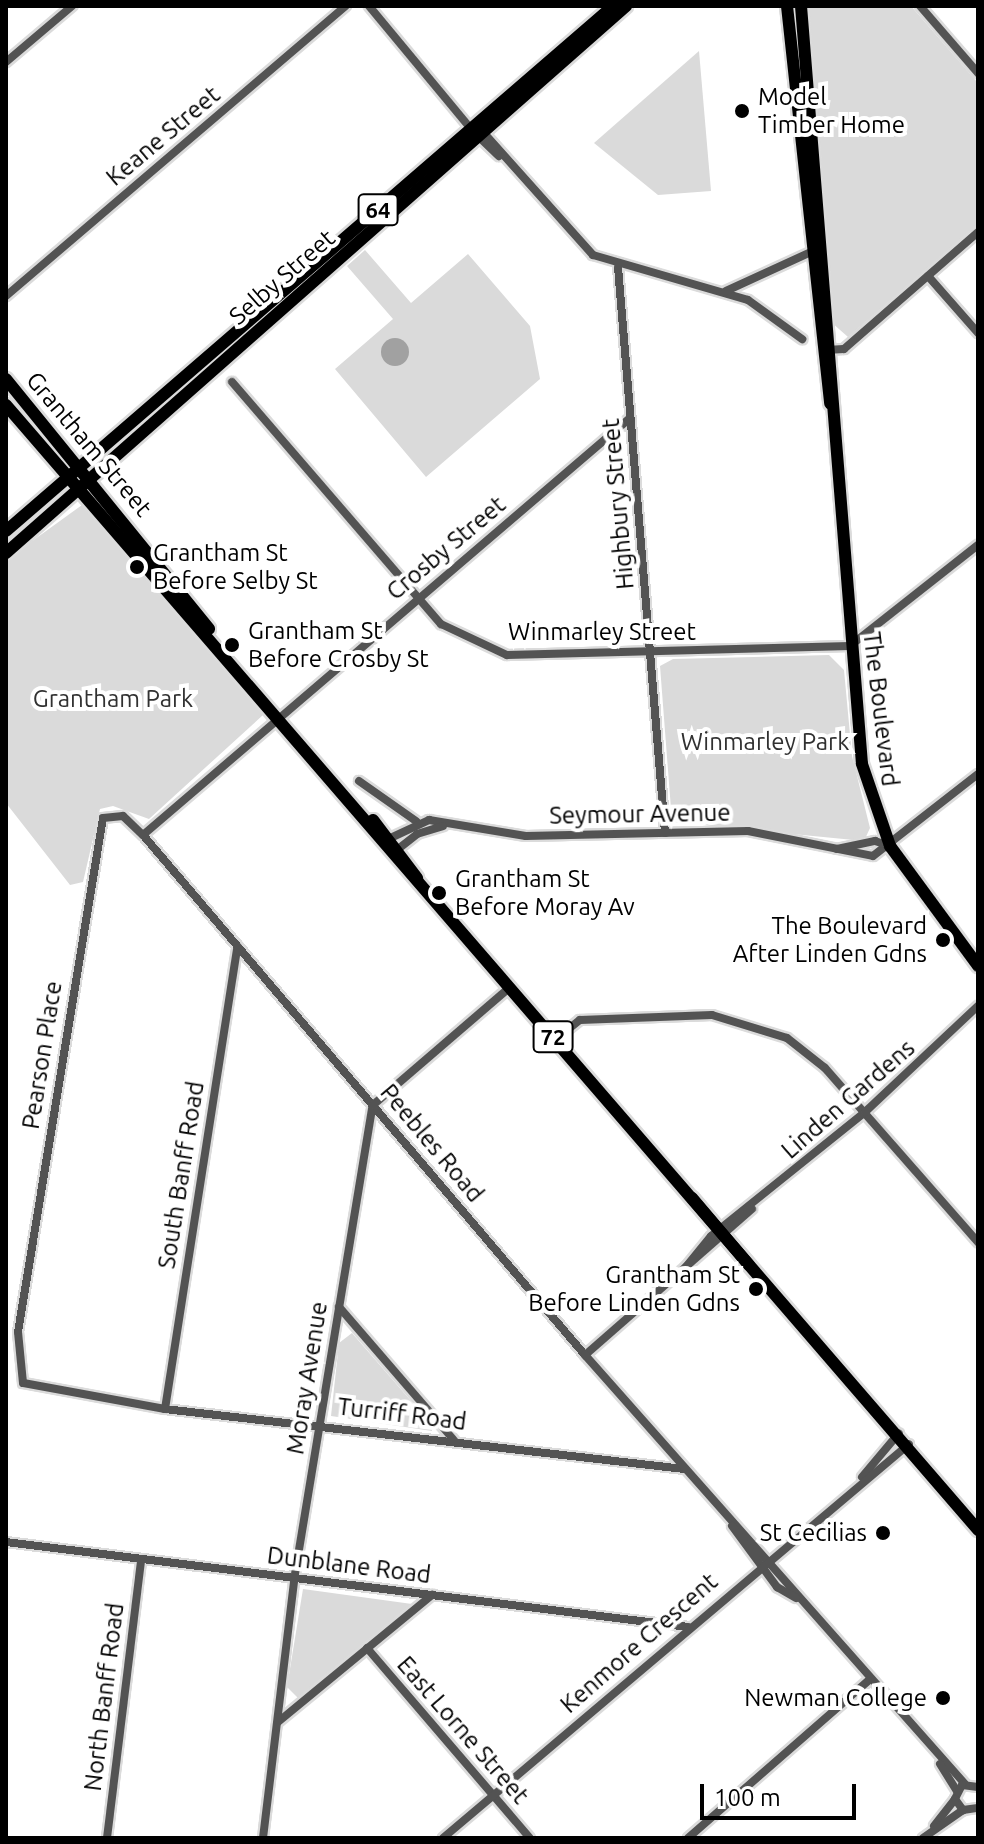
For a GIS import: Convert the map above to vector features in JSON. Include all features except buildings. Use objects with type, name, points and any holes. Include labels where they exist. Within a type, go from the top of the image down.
[{"type":"main road","name":"Selby Street","points":[[6,553],[613,6]]},
{"type":"main road","name":"Selby Street","points":[[6,531],[626,6]]},
{"type":"main road","name":"The Boulevard","points":[[787,6],[826,350],[862,764],[890,846],[978,966]]},
{"type":"main road","name":"The Boulevard","points":[[801,6],[813,251]]},
{"type":"main road","name":"Grantham Street","points":[[6,379],[80,466],[278,717],[978,1530]]},
{"type":"main road","name":"Grantham Street","points":[[6,405],[224,652]]},
{"type":"main road","name":"The Boulevard","points":[[964,943],[978,954]]},
{"type":"street","points":[[6,62],[72,6]]},
{"type":"street","name":"Keane Street","points":[[6,296],[346,6]]},
{"type":"street","points":[[369,6],[568,236],[618,267],[725,292],[777,315],[802,339]]},
{"type":"street","points":[[920,6],[978,73]]},
{"type":"street","points":[[826,350],[844,349],[978,232]]},
{"type":"street","points":[[725,292],[813,251]]},
{"type":"street","name":"Highbury Street","points":[[618,267],[665,833]]},
{"type":"street","points":[[928,276],[978,333]]},
{"type":"street","name":"Winmarley Street","points":[[232,382],[418,598],[471,643],[507,655],[850,646]]},
{"type":"street","name":"Crosby Street","points":[[143,835],[630,418]]},
{"type":"street","points":[[850,646],[978,545]]},
{"type":"street","points":[[890,846],[978,774]]},
{"type":"street","name":"Seymour Avenue","points":[[359,781],[416,821],[444,826],[526,836],[748,831],[873,856],[890,846]]},
{"type":"street","name":"Peebles Road","points":[[99,827],[115,813],[143,835],[585,1355],[730,1521],[768,1559],[796,1598],[935,1757],[963,1810]]},
{"type":"street","points":[[385,841],[416,821]]},
{"type":"street","points":[[395,852],[444,826]]},
{"type":"street","name":"Pearson Place","points":[[23,1383],[18,1332],[99,827]]},
{"type":"street","name":"Seymour Avenue","points":[[836,849],[875,841],[890,846]]},
{"type":"street","name":"South Banff Road","points":[[165,1409],[237,947]]},
{"type":"street","points":[[373,1105],[510,987]]},
{"type":"street","name":"Linden Gardens","points":[[585,1355],[865,1112],[966,1022],[978,1006]]},
{"type":"street","points":[[555,1040],[580,1020],[712,1015],[787,1038],[865,1112],[978,1242]]},
{"type":"street","name":"Linden Gardens","points":[[966,1022],[978,1016]]},
{"type":"street","name":"Moray Avenue","points":[[263,1838],[294,1580],[373,1105]]},
{"type":"street","points":[[339,1307],[455,1441]]},
{"type":"street","name":"Turriff Road","points":[[23,1383],[165,1409],[320,1424],[684,1469]]},
{"type":"street","name":"Kenmore Crescent","points":[[862,1477],[896,1436]]},
{"type":"street","name":"Kenmore Crescent","points":[[443,1838],[862,1477],[906,1447]]},
{"type":"street","name":"Peebles Road","points":[[730,1521],[759,1566],[796,1598]]},
{"type":"street","name":"Dunblane Road","points":[[6,1542],[688,1627]]},
{"type":"street","name":"North Banff Road","points":[[107,1838],[141,1560]]},
{"type":"street","points":[[278,1723],[432,1595]]},
{"type":"street","name":"East Lorne Street","points":[[367,1648],[530,1838]]},
{"type":"street","points":[[688,1838],[868,1681]]},
{"type":"street","name":"Peebles Road","points":[[935,1757],[974,1784]]},
{"type":"street","points":[[926,1836],[956,1795],[974,1784]]},
{"type":"street","points":[[926,1836],[963,1810],[977,1811]]},
{"type":"green space","points":[[806,6],[911,6],[978,83],[978,225],[848,337],[831,322]]},
{"type":"green space","points":[[699,51],[711,191],[658,195],[594,143]]},
{"type":"green space","points":[[365,250],[411,303],[468,254],[530,326],[540,379],[426,477],[335,369],[393,319],[347,266]]},
{"type":"green space","name":"Grantham Park","points":[[82,505],[263,715],[149,819],[113,806],[100,809],[83,882],[70,885],[6,803],[6,560]]},
{"type":"green space","name":"Winmarley Park","points":[[829,655],[844,670],[852,756],[870,828],[864,841],[672,822],[660,666],[673,659]]},
{"type":"green space","points":[[352,1333],[432,1425],[432,1431],[331,1416],[339,1343]]},
{"type":"green space","points":[[303,1589],[412,1604],[299,1699],[287,1687]]},
{"type":"shaded area","points":[[395,338],[405,342],[409,352],[405,362],[395,366],[385,362],[381,352],[385,342]]},
{"type":"place","name":"Model Timber Home","points":[[742,111]]},
{"type":"place","name":"Grantham St Before Selby St","points":[[137,567]]},
{"type":"place","name":"Grantham St Before Crosby St","points":[[232,645]]},
{"type":"place","name":"Grantham St Before Moray Av","points":[[439,893]]},
{"type":"place","name":"The Boulevard After Linden Gdns","points":[[943,940]]},
{"type":"place","name":"Grantham St Before Linden Gdns","points":[[756,1289]]},
{"type":"place","name":"St Cecilias","points":[[883,1533]]},
{"type":"place","name":"Newman College","points":[[943,1698]]}]
